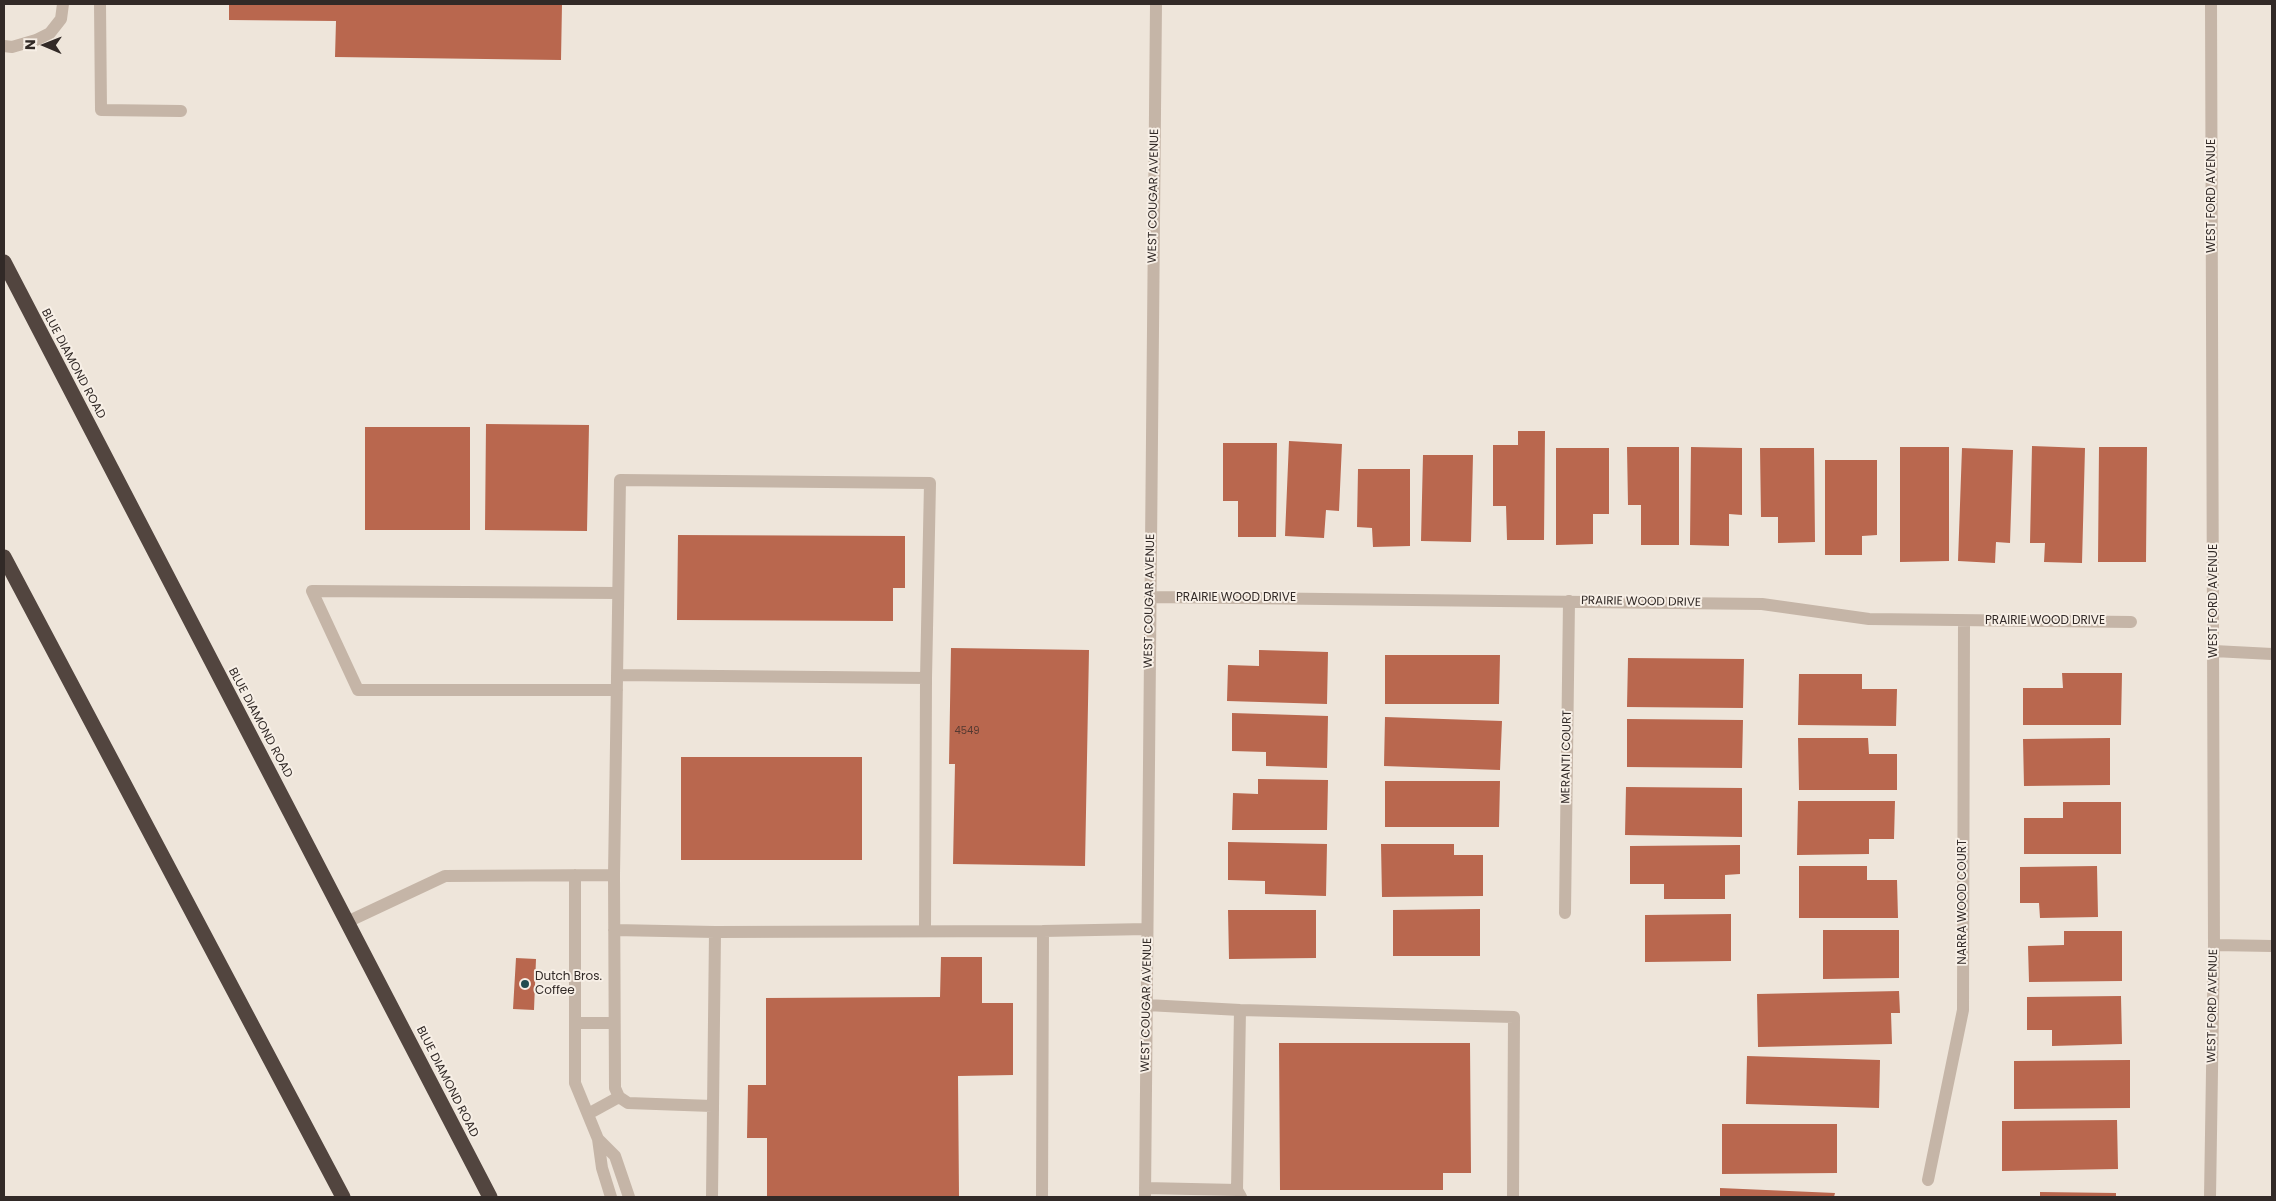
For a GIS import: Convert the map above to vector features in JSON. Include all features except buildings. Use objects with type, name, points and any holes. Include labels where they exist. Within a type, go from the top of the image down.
[{"type":"highway","name":"BLUE DIAMOND ROAD","points":[[4,262],[490,1197]]},
{"type":"highway","points":[[4,557],[343,1197]]},
{"type":"street","points":[[4,46],[36,40],[50,32],[61,19],[63,4]]},
{"type":"street","points":[[100,4],[101,110],[181,110]]},
{"type":"street","name":"WEST COUGAR AVENUE","points":[[1145,1193],[1156,4]]},
{"type":"street","name":"WEST FORD AVENUE","points":[[2210,1197],[2214,945],[2211,4]]},
{"type":"street","points":[[712,1106],[628,1102],[619,1097],[615,1088],[614,875],[620,480],[930,483],[926,678],[925,931]]},
{"type":"street","points":[[616,690],[358,690],[312,592],[618,592]]},
{"type":"street","name":"PRAIRIE WOOD DRIVE","points":[[1150,597],[1762,604],[1869,619],[2131,622]]},
{"type":"street","name":"MERANTI COURT","points":[[1565,914],[1569,601]]},
{"type":"street","name":"NARRA WOOD COURT","points":[[1928,1180],[1963,1010],[1964,621]]},
{"type":"street","points":[[2214,651],[2272,654]]},
{"type":"street","points":[[617,675],[926,678]]},
{"type":"street","points":[[575,875],[575,1083],[598,1139],[602,1168],[611,1197]]},
{"type":"street","points":[[347,922],[445,876],[614,875]]},
{"type":"street","points":[[614,930],[715,932],[1147,929]]},
{"type":"street","points":[[1042,1197],[1043,931]]},
{"type":"street","points":[[712,1197],[715,932]]},
{"type":"street","points":[[2214,945],[2272,946]]},
{"type":"street","points":[[1147,1005],[1240,1010],[1514,1017],[1513,1197]]},
{"type":"street","points":[[1145,1193],[1239,1194],[1240,1010]]},
{"type":"street","points":[[575,1023],[614,1023]]},
{"type":"street","points":[[588,1114],[619,1097]]},
{"type":"street","points":[[598,1139],[615,1156],[629,1197]]},
{"type":"place","name":"Dutch Bros. Coffee","points":[[525,984]]}]
